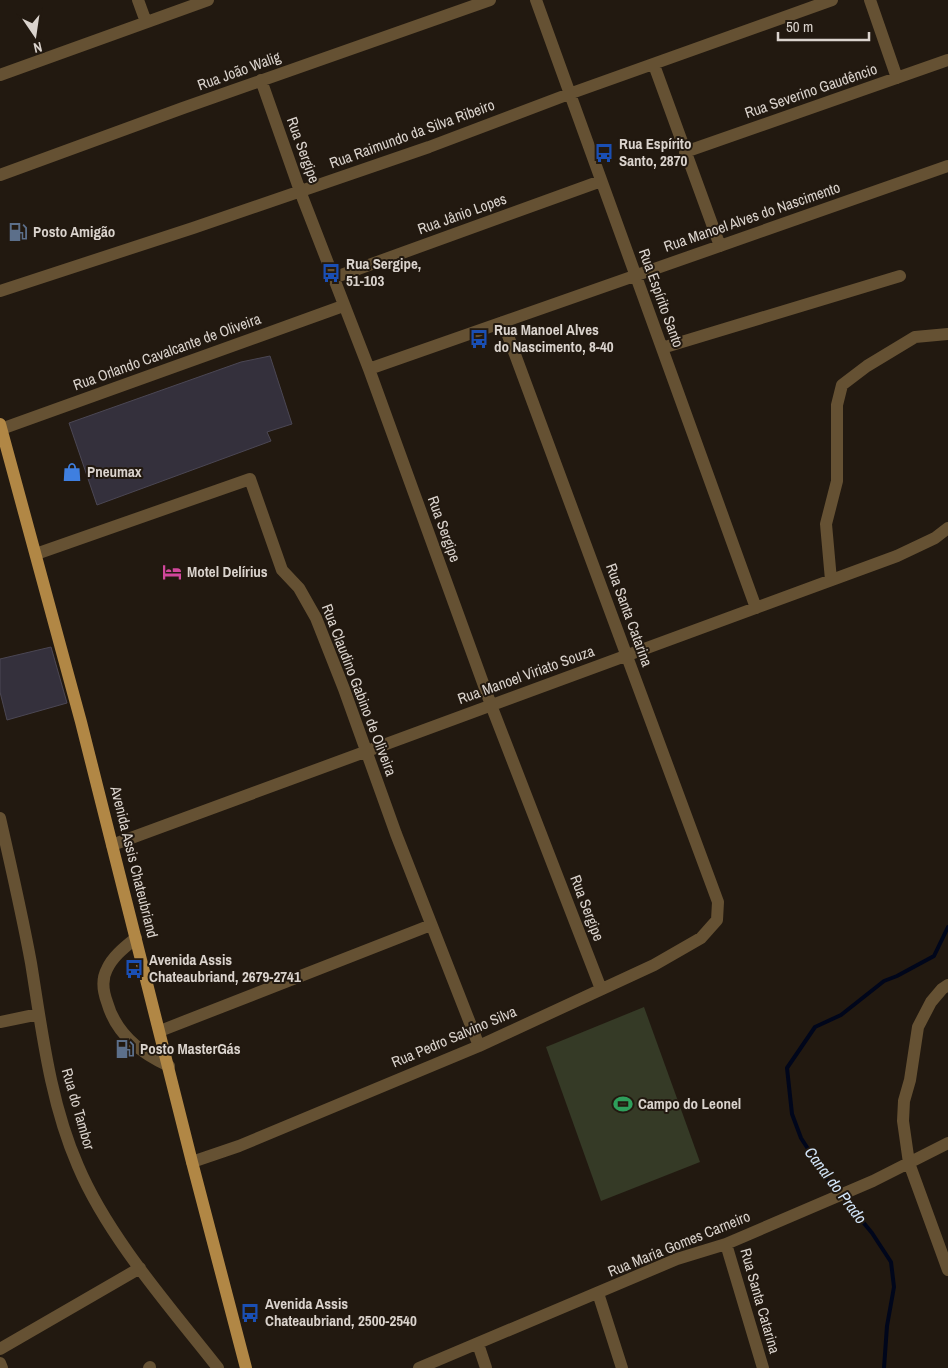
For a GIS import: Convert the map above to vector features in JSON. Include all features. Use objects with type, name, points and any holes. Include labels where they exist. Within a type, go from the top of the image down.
[{"type":"main road","name":"Avenida Assis Chateubriand","points":[[1,427],[112,845],[246,1368]]},
{"type":"street","points":[[138,0],[146,22]]},
{"type":"street","points":[[0,75],[208,0]]},
{"type":"street","name":"Rua João Walig","points":[[0,175],[261,80],[490,0]]},
{"type":"street","name":"Rua Espírito Santo","points":[[536,0],[756,608]]},
{"type":"street","name":"Rua Raimundo da Silva Ribeiro","points":[[0,291],[430,147],[569,94],[832,0]]},
{"type":"street","points":[[870,0],[897,78]]},
{"type":"street","name":"Rua Severino Gaudêncio","points":[[685,152],[948,60]]},
{"type":"street","points":[[654,65],[720,246]]},
{"type":"street","name":"Rua Sergipe","points":[[261,80],[300,191],[369,369],[491,705],[601,989]]},
{"type":"street","name":"Rua Manoel Alves do Nascimento","points":[[369,369],[948,166]]},
{"type":"street","name":"Rua Jânio Lopes","points":[[333,278],[601,181]]},
{"type":"street","points":[[662,348],[900,276]]},
{"type":"street","name":"Rua Orlando Cavalcante de Oliveira","points":[[1,427],[344,306]]},
{"type":"street","name":"Rua Santa Catarina","points":[[503,322],[718,902],[717,920]]},
{"type":"street","points":[[831,580],[826,524],[837,481],[837,405],[842,385],[867,366],[916,337],[948,334]]},
{"type":"street","name":"Rua Claudino Gabino de Oliveira","points":[[36,554],[250,479],[282,570],[299,588],[316,618],[344,689],[396,834],[479,1046]]},
{"type":"street","name":"Rua Manoel Viriato Souza","points":[[112,845],[897,556],[935,538],[948,528]]},
{"type":"street","name":"Rua do Tambor","points":[[0,818],[30,960],[46,1056],[56,1099],[78,1166],[104,1214],[140,1268],[218,1368]]},
{"type":"street","name":"Rua Pedro Salvino Silva","points":[[192,1162],[239,1146],[479,1046],[654,964],[701,938],[717,920]]},
{"type":"street","points":[[160,1031],[431,925]]},
{"type":"street","points":[[136,938],[120,952],[107,969],[103,983],[104,995],[110,1013],[128,1039],[142,1051],[169,1066]]},
{"type":"street","points":[[948,985],[931,1002],[918,1027],[910,1080],[904,1101],[903,1121],[909,1163],[948,1270]]},
{"type":"street","points":[[0,1022],[39,1014]]},
{"type":"street","name":"Rua Maria Gomes Carneiro","points":[[419,1368],[677,1259],[726,1244],[855,1189],[948,1143]]},
{"type":"street","name":"Rua Santa Catarina","points":[[726,1244],[763,1368]]},
{"type":"street","points":[[0,1349],[140,1268]]},
{"type":"street","points":[[598,1293],[622,1368]]},
{"type":"street","points":[[478,1344],[486,1368]]},
{"type":"street","points":[[0,1363],[2,1368]]},
{"type":"green space","name":"Campo do Leonel","points":[[644,1007],[700,1162],[601,1201],[546,1047]]},
{"type":"building","points":[[270,356],[292,424],[267,432],[271,441],[97,505],[69,423],[241,362]]},
{"type":"building","points":[[51,647],[67,703],[7,720],[0,692],[0,659]]},
{"type":"waterway","name":"Canal do Prado","points":[[884,1368],[887,1326],[894,1287],[891,1262],[872,1233],[826,1177],[801,1138],[792,1114],[787,1068],[815,1027],[841,1015],[884,981],[934,956],[948,927]]},
{"type":"place","name":"Rua Espírito Santo, 2870","points":[[604,153]]},
{"type":"place","name":"Posto Amigão","points":[[18,232]]},
{"type":"place","name":"Rua Sergipe, 51-103","points":[[331,273]]},
{"type":"place","name":"Rua Manoel Alves do Nascimento, 8-40","points":[[479,339]]},
{"type":"place","name":"Pneumax","points":[[72,472]]},
{"type":"place","name":"Motel Delírius","points":[[172,572]]},
{"type":"place","name":"Avenida Assis Chateaubriand, 2679-2741","points":[[134,969]]},
{"type":"place","name":"Posto MasterGás","points":[[125,1049]]},
{"type":"place","name":"Campo do Leonel","points":[[623,1104]]},
{"type":"place","name":"Avenida Assis Chateaubriand, 2500-2540","points":[[250,1313]]}]
